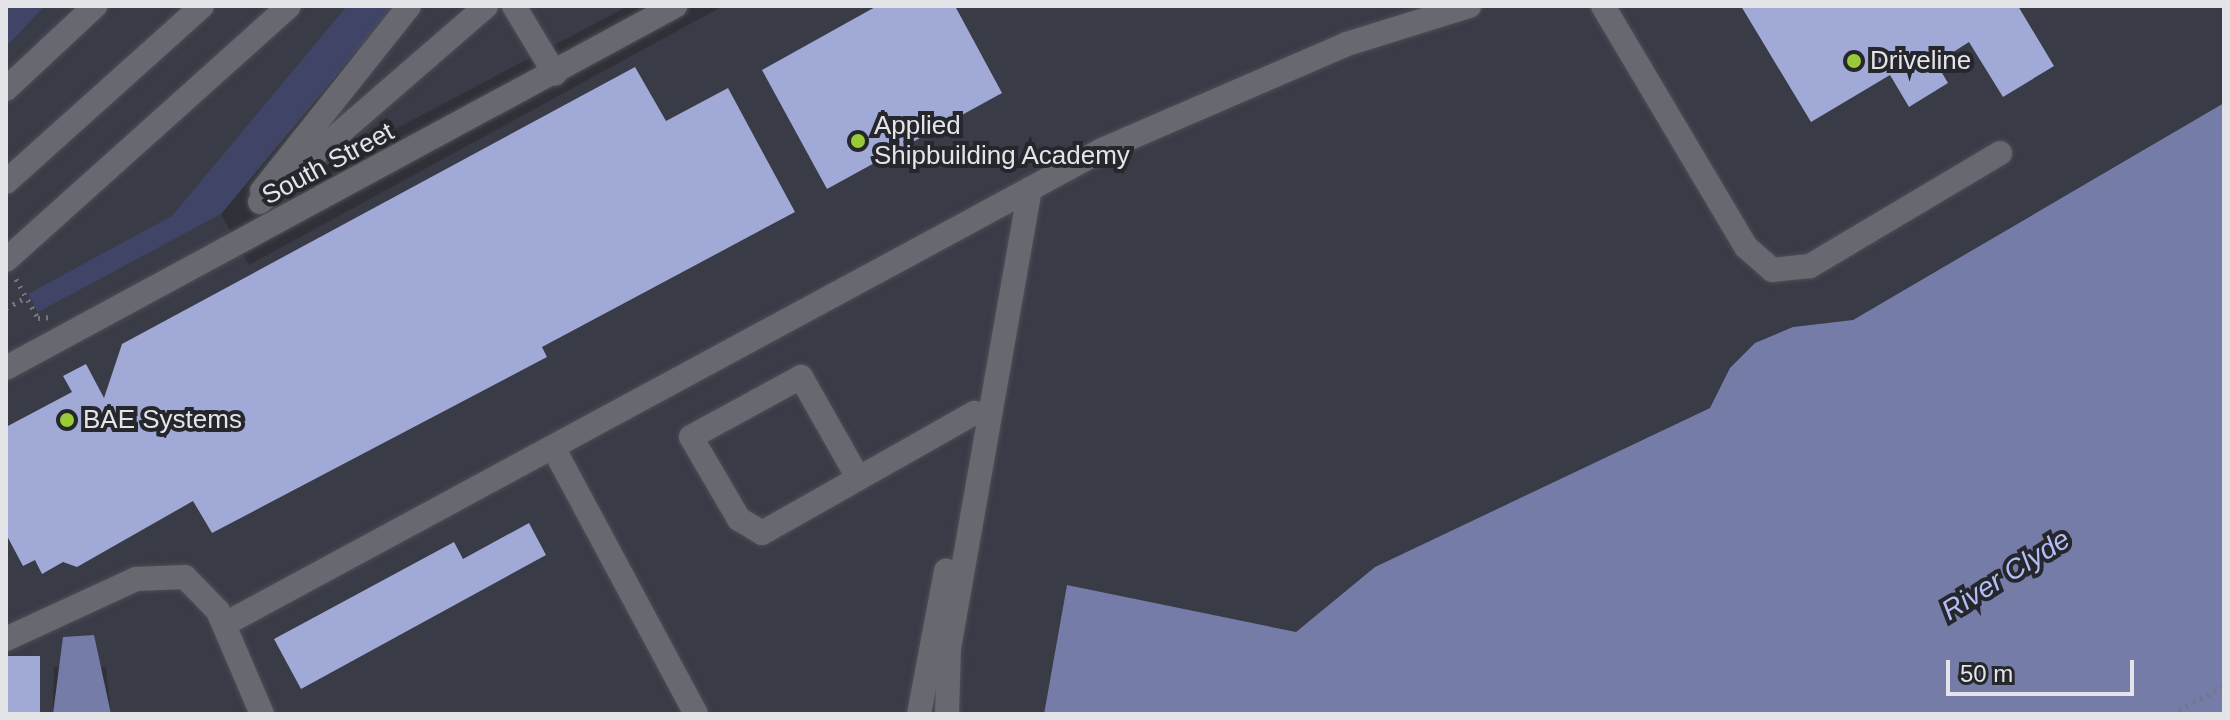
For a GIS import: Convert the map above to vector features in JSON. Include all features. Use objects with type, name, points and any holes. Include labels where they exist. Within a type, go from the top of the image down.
[{"type":"street","points":[[6,89],[95,6]]},
{"type":"street","points":[[6,182],[202,6]]},
{"type":"street","points":[[6,260],[289,6]]},
{"type":"street","points":[[272,226],[260,202],[270,174],[409,6]]},
{"type":"street","points":[[260,202],[486,6]]},
{"type":"street","points":[[514,6],[555,74]]},
{"type":"street","name":"South Street","points":[[6,368],[555,74],[675,6]]},
{"type":"street","points":[[225,624],[549,454],[1020,194],[1243,86],[1469,6]]},
{"type":"street","points":[[1603,6],[1746,247],[1772,270],[1810,266],[2000,153]]},
{"type":"street","points":[[919,714],[974,413],[1020,194]]},
{"type":"street","points":[[947,714],[949,648],[1020,194]]},
{"type":"street","points":[[857,476],[801,377],[691,437],[739,519],[756,533],[849,487],[857,476],[974,413]]},
{"type":"street","points":[[549,454],[681,714]]},
{"type":"street","points":[[549,454],[696,714]]},
{"type":"street","points":[[6,639],[148,577],[192,580],[225,624],[262,714]]},
{"type":"path","points":[[21,288],[36,314]]},
{"type":"path","points":[[6,308],[27,297]]},
{"type":"path","points":[[2172,714],[2224,686]]},
{"type":"shaded area","points":[[6,6],[45,6],[6,47]]},
{"type":"shaded area","name":"BAE Systems","points":[[45,6],[394,6],[221,214],[249,265],[723,6],[2224,6],[2224,103],[1853,320],[1793,327],[1755,343],[1710,408],[1375,567],[1296,632],[1067,585],[1044,714],[111,714],[106,667],[54,667],[53,714],[6,714],[6,47]]},
{"type":"shaded area","points":[[347,6],[394,6],[221,214],[38,312],[28,294],[172,216]]},
{"type":"shaded area","points":[[425,6],[628,6],[303,178],[315,137]]},
{"type":"water","name":"River Clyde","points":[[2224,103],[2224,714],[1044,714],[1067,585],[1296,632],[1375,567],[1710,408],[1730,368],[1755,343],[1793,327],[1853,320]]},
{"type":"water","points":[[94,635],[111,714],[53,714],[63,637]]},
{"type":"building","name":"Applied Shipbuilding Academy","points":[[877,6],[955,6],[1002,93],[827,189],[762,70]]},
{"type":"building","name":"Driveline","points":[[1741,6],[2018,6],[2054,66],[2003,97],[1969,42],[1936,63],[1948,83],[1909,107],[1890,75],[1811,122]]},
{"type":"building","points":[[635,67],[666,121],[728,88],[795,212],[542,347],[547,357],[212,533],[193,501],[77,567],[63,562],[42,574],[35,560],[23,566],[6,534],[6,427],[72,392],[63,376],[86,364],[104,398],[122,344]]},
{"type":"building","points":[[529,523],[546,555],[301,689],[274,639],[454,542],[463,559]]},
{"type":"building","points":[[6,656],[40,656],[40,714],[6,714]]},
{"type":"place","name":"Driveline","points":[[1854,61]]},
{"type":"place","name":"Applied Shipbuilding Academy","points":[[858,141]]},
{"type":"place","name":"BAE Systems","points":[[67,420]]}]
